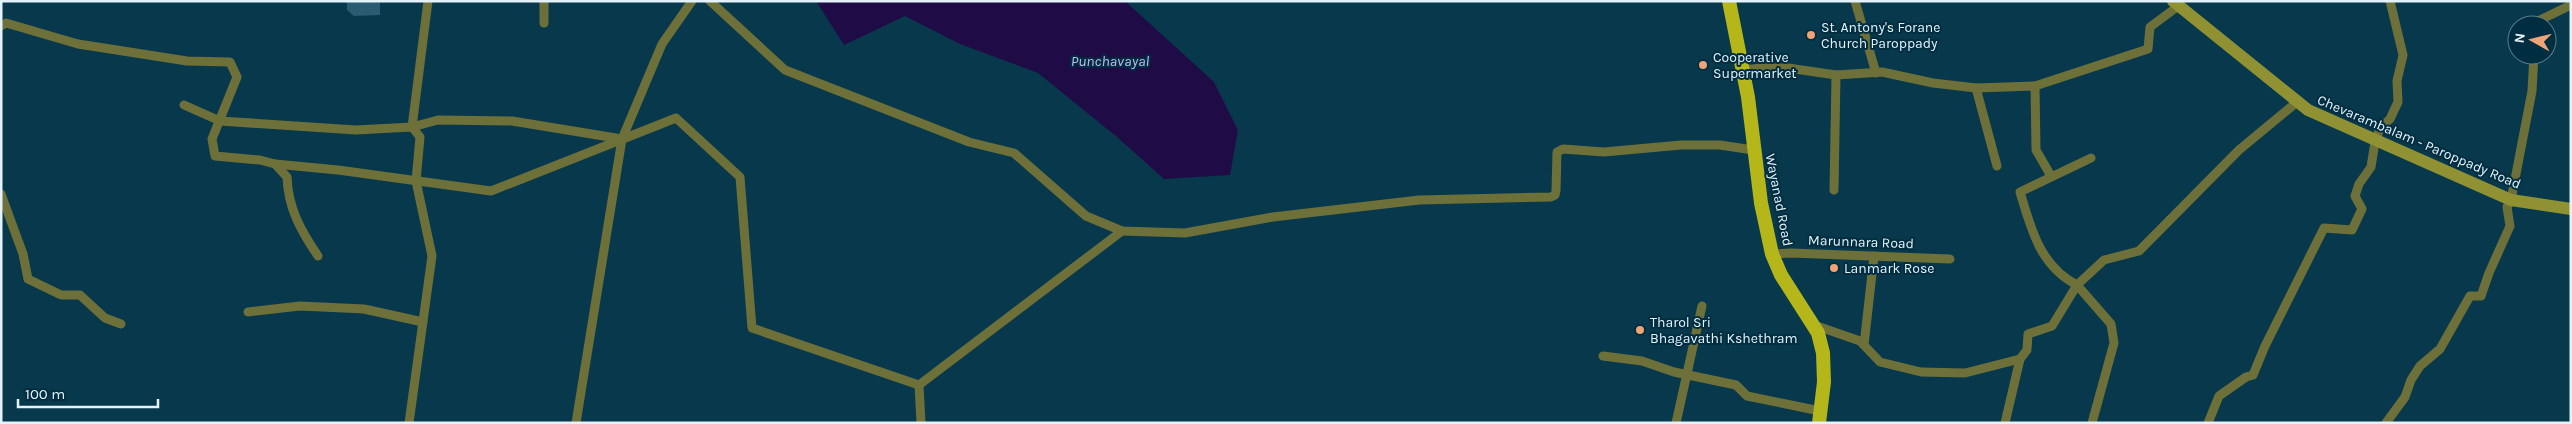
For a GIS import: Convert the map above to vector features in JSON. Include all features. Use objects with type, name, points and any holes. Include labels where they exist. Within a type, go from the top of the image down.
[{"type":"highway","name":"Wayanad Road","points":[[1729,1],[1748,97],[1753,150],[1765,227],[1772,254],[1781,275],[1818,333],[1824,353],[1824,382],[1819,417]]},
{"type":"main road","name":"Chevarambalam - Paroppady Road","points":[[2175,4],[2308,110],[2375,142],[2511,200],[2571,210]]},
{"type":"street","points":[[409,423],[432,256],[416,181],[420,137],[412,127],[428,1]]},
{"type":"street","points":[[544,1],[544,23]]},
{"type":"street","points":[[576,423],[622,139],[662,44],[692,1]]},
{"type":"street","points":[[710,1],[785,70],[969,142],[1014,153],[1086,216],[1122,231],[1185,233],[1273,216],[1419,200],[1551,197],[1555,195],[1556,191],[1557,152],[1563,149],[1604,152],[1681,145],[1720,145],[1753,150]]},
{"type":"street","points":[[1855,1],[1876,73]]},
{"type":"street","points":[[2208,423],[2219,396],[2246,377],[2253,375],[2264,346],[2324,228],[2352,230],[2362,209],[2355,196],[2359,184],[2371,167],[2375,142],[2380,128],[2390,119],[2398,97],[2397,81],[2403,56],[2390,1]]},
{"type":"street","points":[[1743,70],[1788,68],[1836,75],[1876,73],[1933,84],[1976,88],[2035,86],[2148,49],[2150,27],[2175,4]]},
{"type":"street","points":[[2550,15],[2571,5]]},
{"type":"street","points":[[1,26],[6,23],[78,44],[187,61],[230,62],[237,77],[212,139],[215,156],[260,160],[275,164],[491,192],[676,118],[740,177],[752,328],[919,385]]},
{"type":"street","points":[[2386,423],[2405,397],[2411,380],[2420,366],[2440,349],[2470,296],[2481,296],[2510,226],[2507,207],[2511,200],[2532,91],[2533,65]]},
{"type":"street","points":[[1834,190],[1836,75]]},
{"type":"street","points":[[2035,86],[2036,150],[2051,176]]},
{"type":"street","points":[[1976,88],[1997,166]]},
{"type":"street","points":[[2005,423],[2020,359],[2026,350],[2028,334],[2052,326],[2077,285],[2104,260],[2139,251],[2239,150],[2297,102]]},
{"type":"street","points":[[184,105],[220,121],[356,130],[412,127],[438,120],[512,121],[622,139]]},
{"type":"street","points":[[2091,158],[2020,192],[2035,240],[2061,277],[2077,285],[2111,324],[2114,343],[2092,423]]},
{"type":"street","points":[[275,164],[287,177],[288,198],[302,233],[318,256]]},
{"type":"street","points":[[1,194],[23,254],[28,279],[61,295],[80,295],[105,318],[121,324]]},
{"type":"street","points":[[919,385],[1122,231]]},
{"type":"street","name":"Marunnara Road","points":[[1772,254],[1791,253],[1950,259]]},
{"type":"street","points":[[1864,345],[1874,256]]},
{"type":"street","points":[[248,312],[300,306],[364,309],[423,322]]},
{"type":"street","points":[[1676,423],[1702,306]]},
{"type":"street","points":[[1813,325],[1860,341],[1880,362],[1921,372],[1965,373],[2020,359]]},
{"type":"street","points":[[1603,356],[1642,361],[1687,375],[1736,385],[1747,396],[1819,417]]},
{"type":"street","points":[[919,385],[921,423]]},
{"type":"shaded area","points":[[347,1],[380,1],[380,15],[354,16],[347,10]]},
{"type":"water","name":"Punchavayal","points":[[816,1],[1125,1],[1214,82],[1238,130],[1230,175],[1164,179],[1117,137],[1038,73],[960,44],[905,16],[844,45]]},
{"type":"place","name":"St. Antony's Forane Church Paroppady","points":[[1811,35]]},
{"type":"place","name":"Cooperative Supermarket","points":[[1703,65]]},
{"type":"place","name":"Lanmark Rose","points":[[1834,268]]},
{"type":"place","name":"Tharol Sri Bhagavathi Kshethram","points":[[1640,330]]}]
